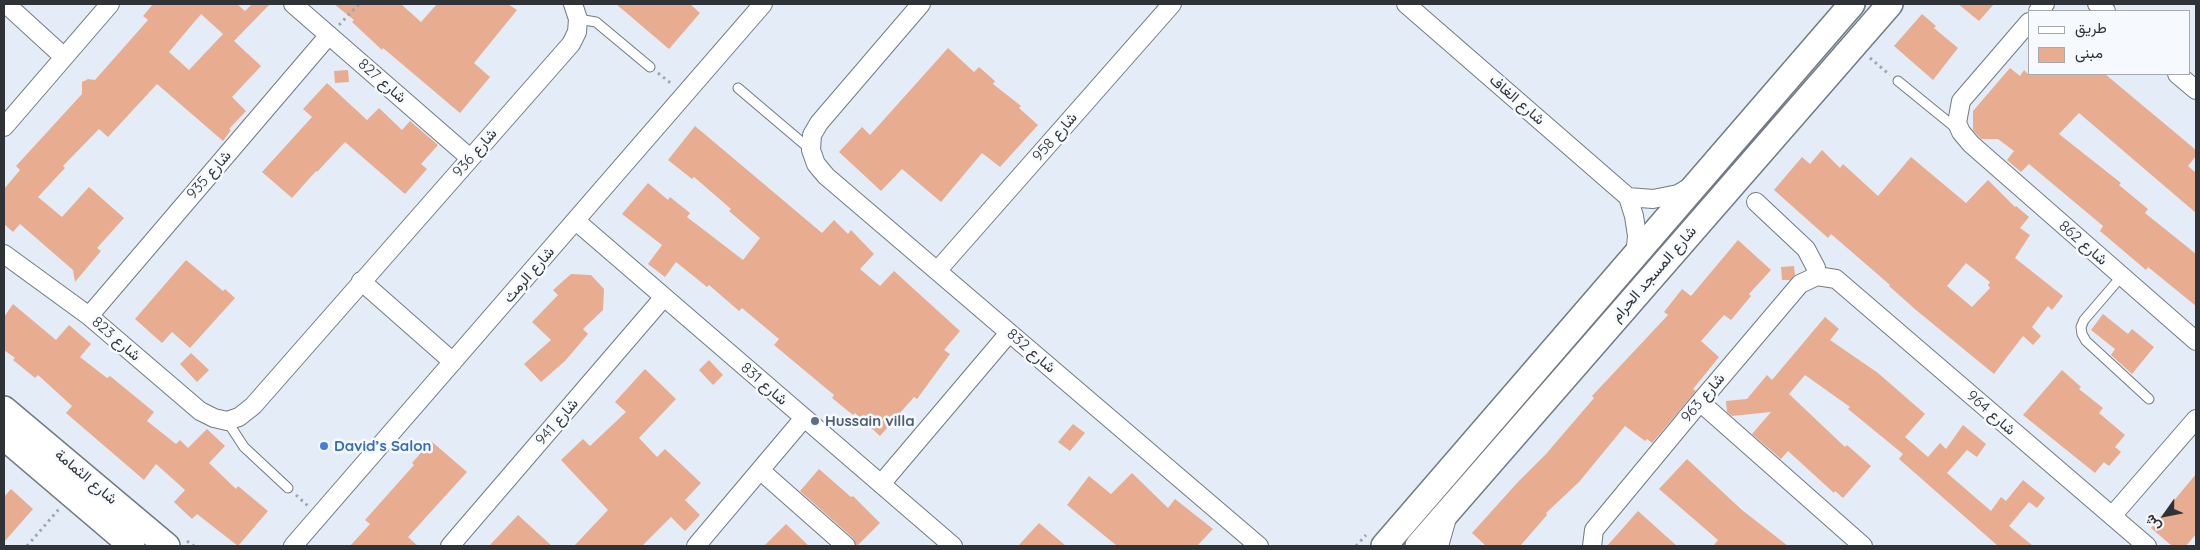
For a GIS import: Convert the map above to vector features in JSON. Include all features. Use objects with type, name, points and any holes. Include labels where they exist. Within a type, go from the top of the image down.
[{"type":"street","points":[[6,4],[64,57]]},
{"type":"street","points":[[4,127],[110,4]]},
{"type":"street","name":"شارع 827","points":[[293,4],[470,158]]},
{"type":"street","name":"شارع الرمث","points":[[293,546],[763,4]]},
{"type":"street","points":[[811,150],[812,136],[819,122],[922,4]]},
{"type":"street","name":"شارع 958","points":[[937,270],[1172,4]]},
{"type":"street","name":"شارع الغاف","points":[[1406,4],[1628,197]]},
{"type":"street","name":"شارع المسجد الحرام","points":[[1384,546],[1852,4]]},
{"type":"street","name":"شارع المسجد الحرام","points":[[1418,546],[1890,4]]},
{"type":"street","name":"شارع 936","points":[[227,421],[239,416],[253,406],[571,44],[577,32],[576,11]]},
{"type":"street","points":[[1966,138],[1957,123],[1961,101],[2028,23]]},
{"type":"street","name":"شارع 935","points":[[89,316],[330,35]]},
{"type":"street","points":[[2178,75],[2196,90]]},
{"type":"street","name":"شارع 862","points":[[1966,138],[2196,341]]},
{"type":"street","name":"شارع 832","points":[[811,150],[816,164],[826,176],[1259,546]]},
{"type":"street","points":[[1636,256],[1637,236],[1634,216],[1628,197],[1653,199],[1678,194],[1700,181]]},
{"type":"street","points":[[1756,202],[1806,249],[1816,268],[1817,276]]},
{"type":"street","name":"شارع 831","points":[[576,221],[953,546]]},
{"type":"street","name":"شارع 823","points":[[4,254],[89,316],[200,411],[214,418],[227,421]]},
{"type":"street","name":"شارع 964","points":[[1817,276],[1836,279],[2147,546]]},
{"type":"street","name":"شارع 963","points":[[1591,545],[1594,530],[1700,402],[1800,284],[1817,276]]},
{"type":"street","points":[[361,282],[453,362]]},
{"type":"street","name":"شارع 941","points":[[450,546],[664,297]]},
{"type":"street","points":[[881,484],[1010,333]]},
{"type":"street","points":[[1700,402],[1863,546]]},
{"type":"street","name":"شارع الثمامة","points":[[4,409],[167,546]]},
{"type":"street","points":[[696,546],[804,418]]},
{"type":"street","points":[[2112,516],[2196,419]]},
{"type":"street","name":"شارع الثمامة","points":[[4,438],[132,546]]},
{"type":"street","points":[[761,471],[846,546]]},
{"type":"street","points":[[1439,546],[1449,510]]},
{"type":"lane","points":[[576,11],[596,22],[650,67]]},
{"type":"lane","points":[[1898,81],[1966,138]]},
{"type":"lane","points":[[738,88],[811,150]]},
{"type":"lane","points":[[2121,276],[2084,320],[2081,327],[2082,334],[2086,341],[2149,399]]},
{"type":"lane","points":[[227,421],[244,447],[288,488]]},
{"type":"path","points":[[330,35],[359,4]]},
{"type":"path","points":[[1854,45],[1898,81]]},
{"type":"path","points":[[650,67],[685,95]]},
{"type":"path","points":[[288,488],[319,516]]},
{"type":"path","points":[[27,546],[72,494]]},
{"type":"building","points":[[153,4],[237,4],[245,11],[252,4],[270,4],[234,41],[261,66],[232,97],[246,111],[229,129],[231,130],[223,141],[157,84],[108,137],[99,129],[63,166],[65,168],[38,197],[62,217],[89,187],[124,218],[97,248],[101,251],[75,282],[73,270],[20,224],[13,232],[4,224],[4,189],[20,170],[16,166],[82,94],[82,82],[88,79],[95,80],[148,20],[143,16]],"holes":[[[201,14],[223,34],[189,70],[169,52]]]},
{"type":"building","points":[[334,4],[401,4],[421,22],[437,4],[508,4],[517,10],[474,63],[490,77],[460,113],[383,48],[382,50],[352,22],[354,20]]},
{"type":"building","points":[[616,4],[690,4],[700,13],[669,49]]},
{"type":"building","points":[[1958,4],[1994,4],[1979,21]]},
{"type":"building","points":[[1922,14],[1936,26],[1934,28],[1958,48],[1933,80],[1894,46]]},
{"type":"building","points":[[948,48],[974,72],[979,67],[995,81],[993,84],[1021,106],[1019,108],[1038,125],[1000,167],[982,153],[941,202],[902,169],[881,191],[839,152],[862,127],[870,135]]},
{"type":"building","points":[[2010,68],[2020,76],[2024,70],[2028,75],[2106,75],[2196,150],[2196,156],[2188,166],[2196,173],[2196,213],[2079,113],[2059,134],[2121,183],[2119,185],[2148,209],[2145,213],[2196,254],[2196,306],[2148,267],[2146,270],[2100,231],[2103,226],[2029,164],[2021,172],[2007,160],[2014,151],[1998,139],[1981,139],[1973,130],[1973,111]]},
{"type":"building","points":[[348,70],[349,82],[335,83],[334,71]]},
{"type":"building","points":[[327,83],[367,120],[379,108],[402,130],[410,121],[438,145],[421,164],[427,169],[405,194],[345,142],[292,198],[262,172],[312,117],[303,109]]},
{"type":"building","points":[[695,126],[822,233],[834,220],[848,234],[851,230],[874,254],[860,269],[880,286],[894,271],[960,331],[944,350],[950,354],[917,399],[914,397],[880,436],[855,413],[853,415],[832,398],[834,395],[774,345],[779,339],[742,308],[739,311],[709,285],[707,287],[676,262],[665,277],[648,264],[662,245],[622,214],[648,183],[668,200],[670,197],[690,213],[687,217],[743,260],[760,238],[729,211],[731,209],[694,177],[692,179],[668,160]]},
{"type":"building","points":[[1822,150],[1840,168],[1843,164],[1878,196],[1911,157],[1966,203],[1988,180],[2015,207],[2029,217],[2020,228],[2030,235],[2015,258],[2063,296],[2052,310],[2048,306],[2032,327],[2041,336],[2033,345],[2023,336],[1994,374],[1916,310],[1831,234],[1828,238],[1774,190],[1802,157],[1810,164]],"holes":[[[1966,263],[1990,282],[1988,285],[1990,288],[1972,307],[1947,286]]]},
{"type":"building","points":[[1738,240],[1771,270],[1749,294],[1751,296],[1731,320],[1724,315],[1701,341],[1719,357],[1693,389],[1696,391],[1652,443],[1647,439],[1645,441],[1625,426],[1579,482],[1546,513],[1547,515],[1520,546],[1486,546],[1472,533],[1546,454],[1594,398],[1592,396],[1668,315],[1664,312],[1682,289],[1691,296]]},
{"type":"building","points":[[186,260],[223,291],[225,289],[235,298],[190,348],[172,332],[162,343],[135,319]]},
{"type":"building","points":[[1794,266],[1795,275],[1790,280],[1782,280],[1781,267]]},
{"type":"building","points":[[571,274],[591,275],[604,289],[603,310],[583,329],[588,334],[565,361],[541,382],[524,364],[551,340],[532,322],[558,295],[553,290]]},
{"type":"building","points":[[13,304],[56,340],[69,325],[91,344],[80,357],[107,378],[110,376],[154,412],[147,421],[176,444],[180,440],[188,448],[207,429],[225,446],[209,463],[236,489],[238,486],[268,511],[238,546],[197,514],[192,519],[174,502],[185,490],[156,464],[144,480],[66,413],[72,406],[38,375],[35,378],[13,360],[15,358],[4,350],[4,317]]},
{"type":"building","points":[[2103,314],[2128,334],[2132,329],[2154,347],[2132,374],[2111,355],[2115,349],[2091,330]]},
{"type":"building","points":[[1825,317],[1839,329],[1830,340],[1878,373],[1925,414],[1905,437],[1928,457],[1940,443],[1946,449],[1963,425],[1986,444],[1977,457],[1967,450],[1947,473],[1991,511],[2001,497],[2006,501],[2023,480],[2045,498],[2037,508],[2029,502],[2009,526],[2033,546],[1998,546],[1899,459],[1903,454],[1848,409],[1850,407],[1805,375],[1789,394],[1845,447],[1847,445],[1871,466],[1843,498],[1835,491],[1834,493],[1788,451],[1781,459],[1752,434],[1771,412],[1732,416],[1727,412],[1726,401],[1747,399],[1767,375],[1772,380]]},
{"type":"building","points":[[191,353],[209,370],[197,382],[180,364]]},
{"type":"building","points":[[709,360],[723,375],[713,385],[699,370]]},
{"type":"building","points":[[645,369],[676,399],[639,438],[657,457],[665,449],[701,483],[685,500],[700,515],[685,531],[671,517],[642,546],[574,546],[608,510],[561,460],[583,439],[590,446],[626,412],[615,402]]},
{"type":"building","points":[[2062,370],[2081,387],[2079,389],[2103,408],[2099,413],[2125,435],[2115,447],[2121,452],[2109,466],[2104,462],[2095,473],[2023,415]]},
{"type":"building","points":[[1073,424],[1085,433],[1070,451],[1058,442]]},
{"type":"building","points":[[431,441],[467,472],[408,537],[418,546],[350,546],[370,524],[365,520],[414,465],[412,463]]},
{"type":"building","points":[[1687,459],[1742,510],[1788,546],[1713,546],[1718,540],[1659,489]]},
{"type":"building","points":[[819,469],[851,497],[853,496],[880,523],[857,546],[853,538],[800,491]]},
{"type":"building","points":[[1132,473],[1168,508],[1175,499],[1213,529],[1197,546],[1117,546],[1067,505],[1089,476],[1111,494]]},
{"type":"building","points":[[2196,474],[2196,534],[2186,546],[2172,546],[2151,528]]},
{"type":"building","points":[[11,489],[33,509],[4,542],[4,497]]},
{"type":"building","points":[[1638,511],[1677,546],[1607,546]]},
{"type":"building","points":[[518,515],[552,546],[489,546]]},
{"type":"building","points":[[1039,523],[1066,546],[1018,546]]},
{"type":"building","points":[[786,524],[809,546],[764,546]]},
{"type":"place","name":"Hussain villa","points":[[815,421]]},
{"type":"place","name":"David’s Salon","points":[[324,446]]}]
